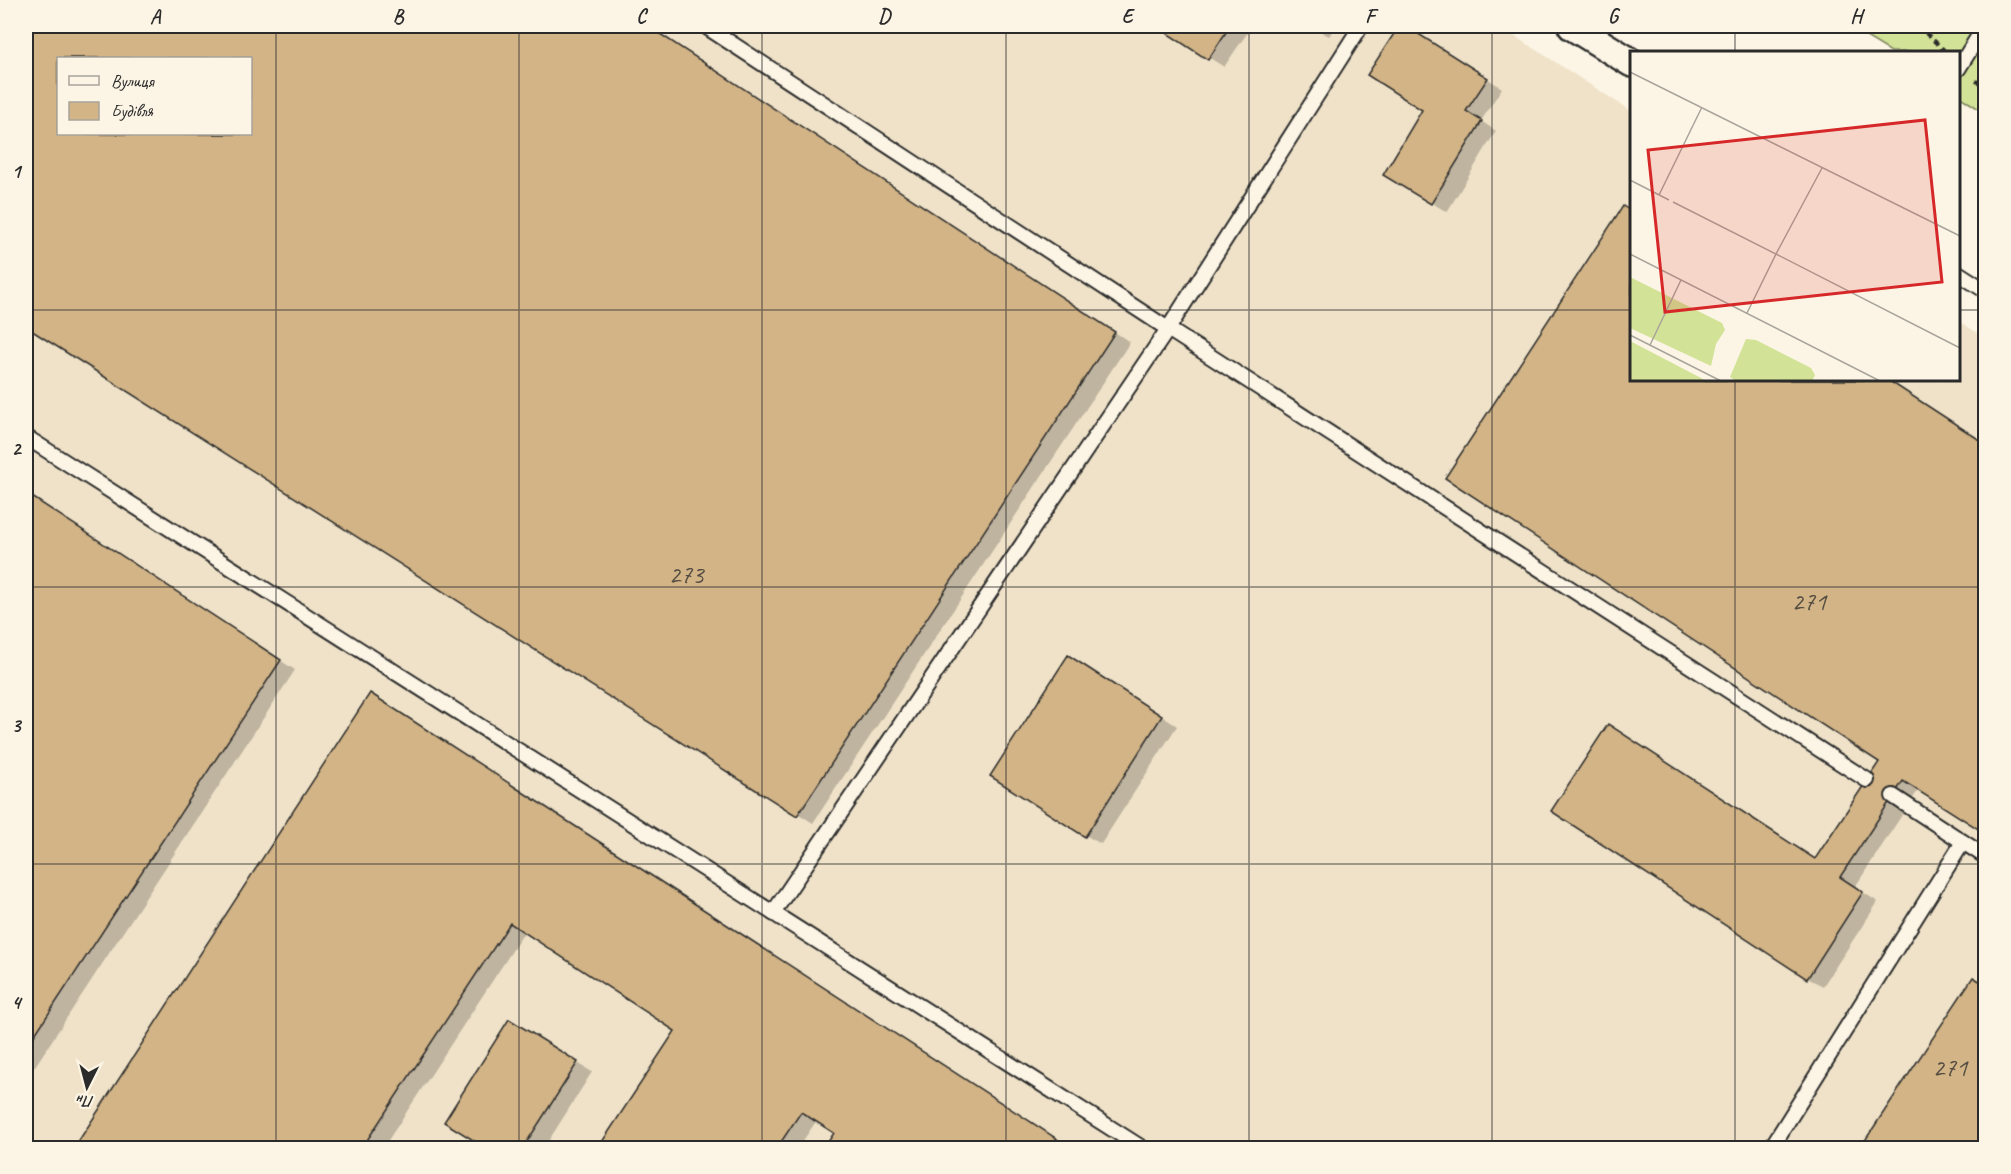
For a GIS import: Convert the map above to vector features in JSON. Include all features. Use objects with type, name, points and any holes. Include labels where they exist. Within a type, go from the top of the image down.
[{"type":"street","points":[[1572,26],[1630,62]]},
{"type":"lane","points":[[705,26],[1168,329],[1867,780]]},
{"type":"lane","points":[[773,913],[1168,329],[1361,26]]},
{"type":"lane","points":[[1960,67],[1984,26]]},
{"type":"lane","points":[[1960,274],[1986,291]]},
{"type":"lane","points":[[26,437],[1142,1149]]},
{"type":"lane","points":[[1893,796],[1986,857]]},
{"type":"lane","points":[[1771,1149],[1963,842]]},
{"type":"path","points":[[1918,26],[1946,51]]},
{"type":"shaded area","points":[[26,26],[1499,26],[1630,110],[1630,381],[1960,381],[1960,322],[1985,338],[1985,1148],[26,1148]]},
{"type":"green space","points":[[1848,26],[1985,26],[1985,113],[1960,97],[1960,51],[1889,51]]},
{"type":"building","points":[[26,26],[648,26],[1115,332],[797,816],[26,327]]},
{"type":"building","points":[[1156,26],[1230,26],[1208,60]]},
{"type":"building","points":[[1399,26],[1406,26],[1488,78],[1466,111],[1482,121],[1431,204],[1383,175],[1422,110],[1367,75]]},
{"type":"building","points":[[1623,206],[1630,211],[1630,381],[1890,381],[1986,444],[1986,834],[1903,781],[1840,877],[1863,892],[1807,979],[1551,811],[1608,724],[1815,859],[1879,762],[1445,478]]},
{"type":"building","points":[[26,493],[281,660],[26,1048]]},
{"type":"building","points":[[1068,655],[1162,716],[1085,837],[990,776]]},
{"type":"building","points":[[370,693],[1068,1146],[1066,1148],[824,1148],[834,1133],[801,1112],[777,1148],[598,1148],[675,1031],[510,923],[362,1148],[74,1148]]},
{"type":"building","points":[[1973,977],[1986,985],[1986,1148],[1860,1148]]},
{"type":"building","points":[[509,1019],[578,1062],[523,1148],[486,1148],[444,1122]]}]
